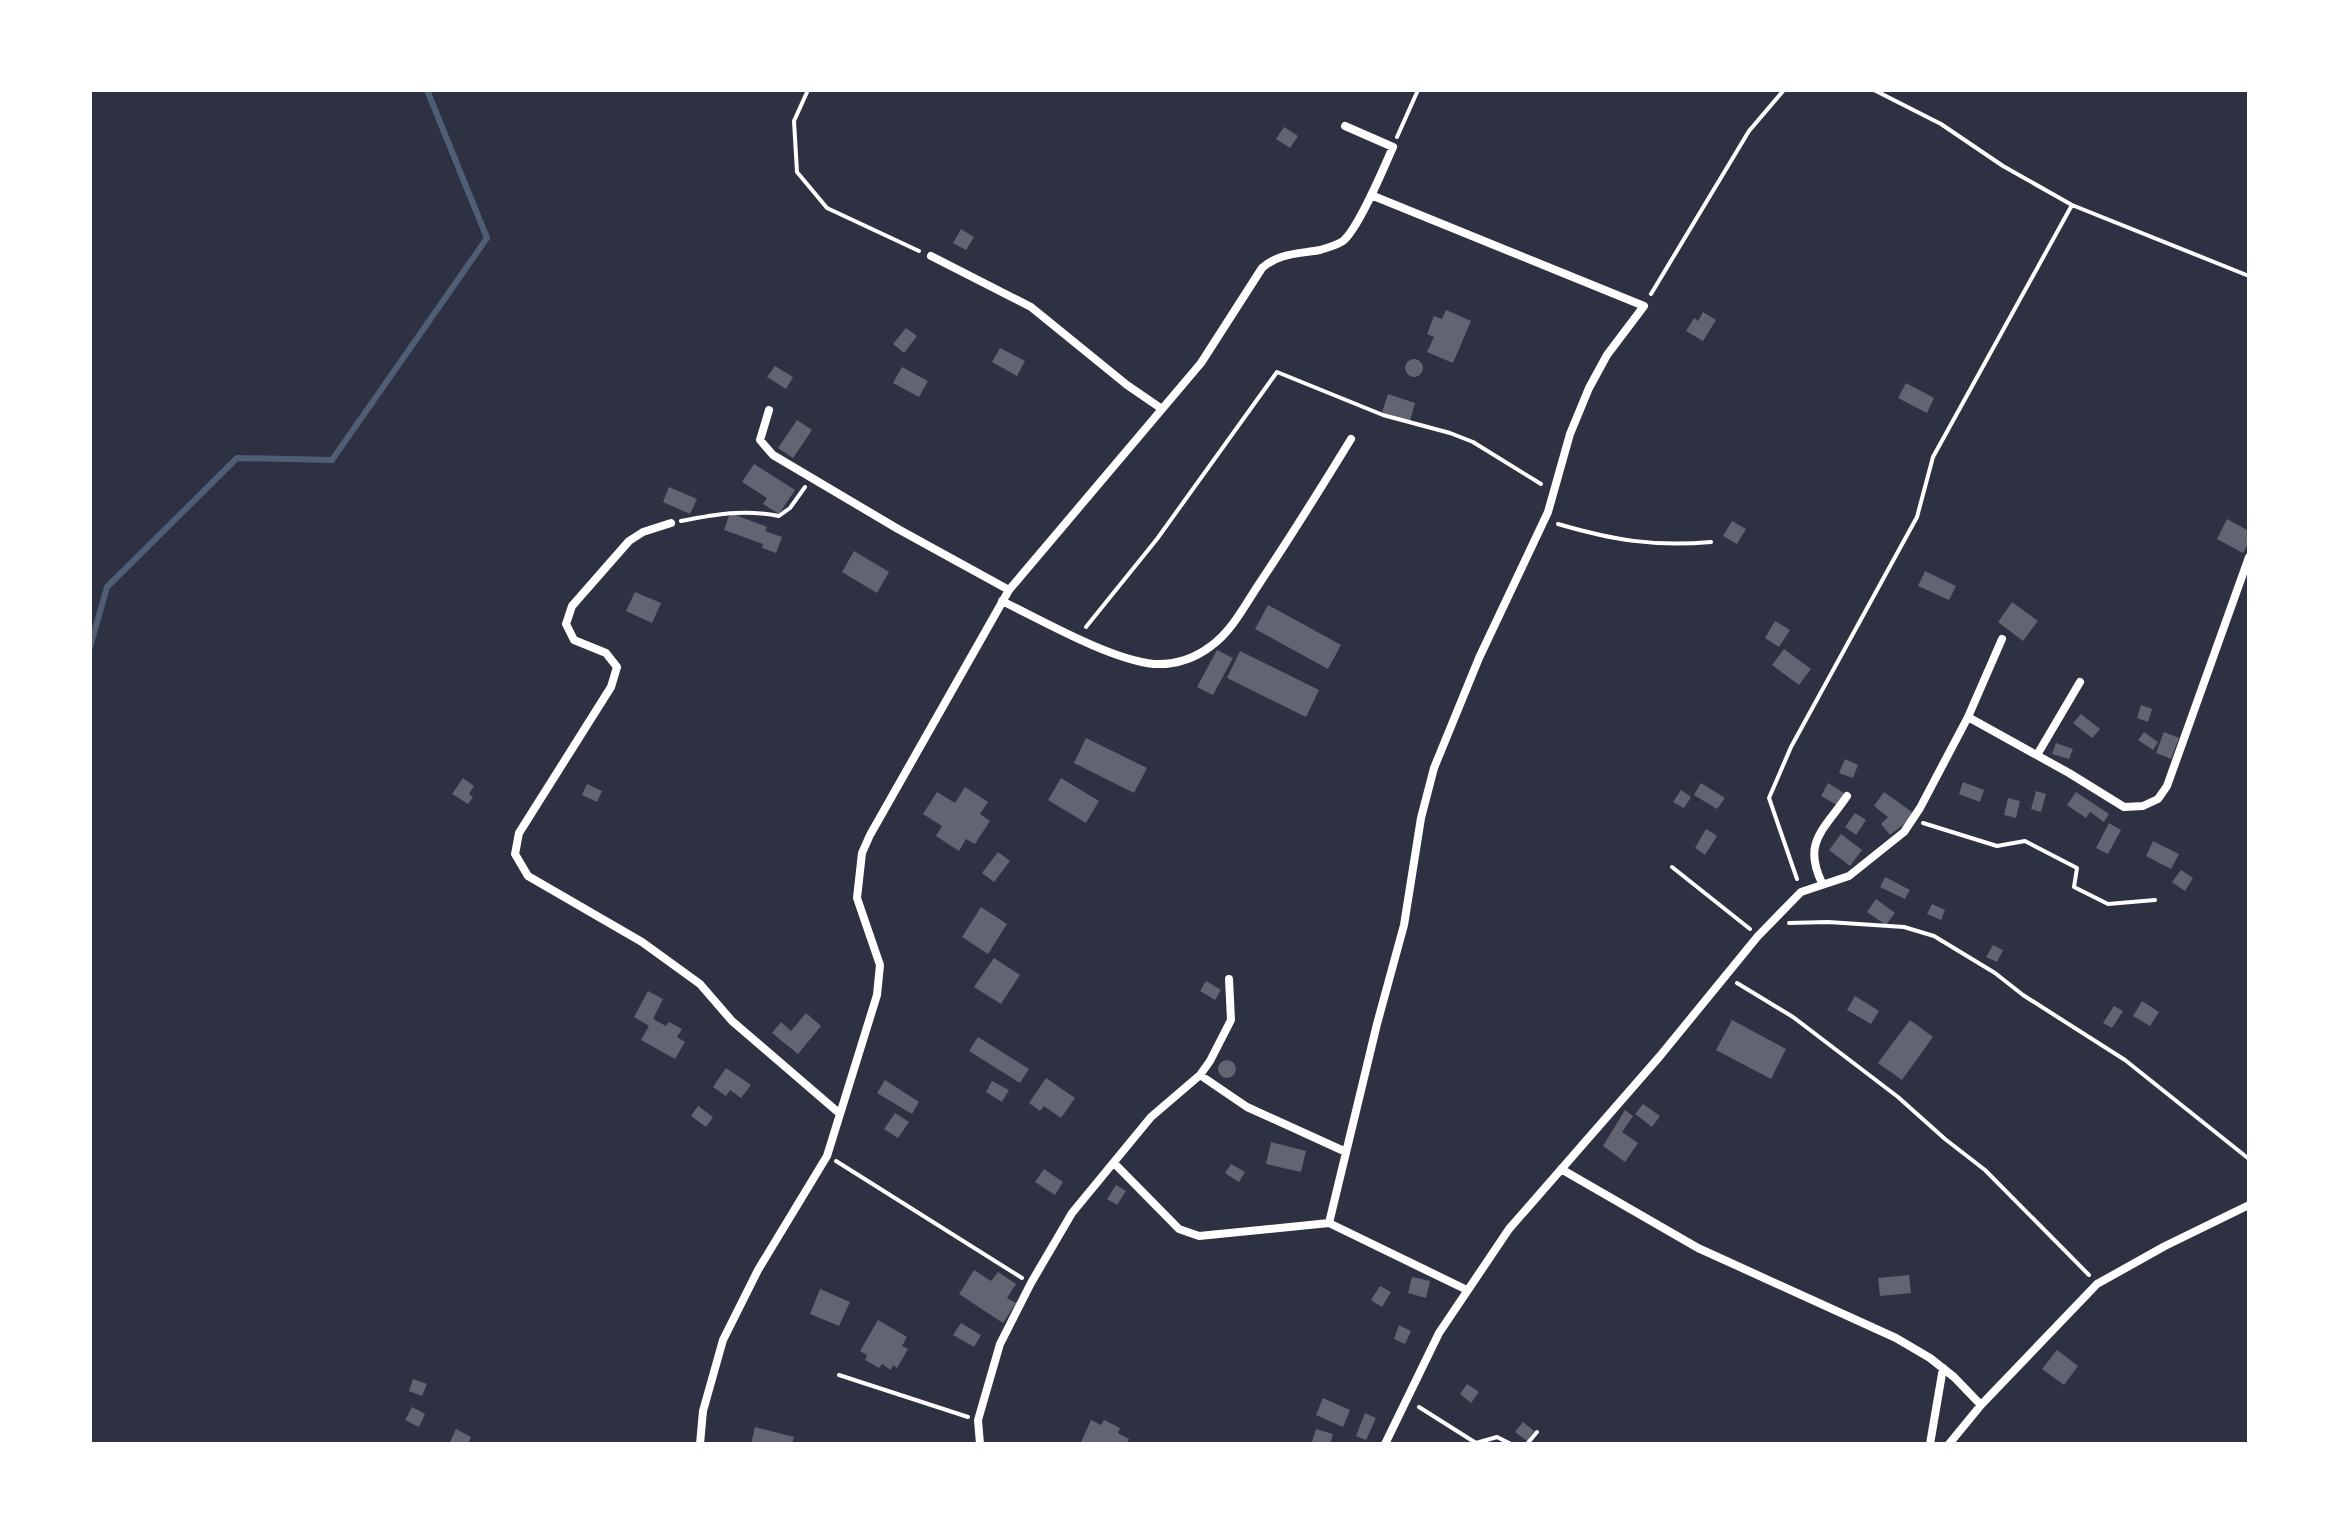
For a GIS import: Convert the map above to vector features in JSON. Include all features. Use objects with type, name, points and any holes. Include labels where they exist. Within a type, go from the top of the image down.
[{"type":"street","points":[[700,1444],[703,1411],[723,1340],[758,1270],[827,1156],[877,995],[880,965],[857,898],[862,853],[1009,590],[1201,363],[1262,268],[1271,259],[1282,255],[1324,249],[1343,241],[1371,195],[1393,147],[1345,126]]},
{"type":"street","points":[[1329,1223],[1404,925],[1421,818],[1434,768],[1479,658],[1544,520],[1570,434],[1589,388],[1607,355],[1644,306],[1371,195]]},
{"type":"street","points":[[931,256],[1031,307],[1127,385],[1162,409]]},
{"type":"street","points":[[769,410],[760,440],[765,448],[898,529],[1009,590]]},
{"type":"street","points":[[1002,601],[1078,638],[1152,664],[1181,663],[1210,647],[1228,630],[1351,439]]},
{"type":"street","points":[[671,523],[657,526],[629,541],[572,606],[566,624],[574,640],[606,653],[617,667],[611,687],[519,833],[515,854],[528,876],[642,942],[700,984],[732,1021],[839,1113]]},
{"type":"street","points":[[1968,717],[2124,807],[2143,806],[2158,799],[2167,786],[2249,557]]},
{"type":"street","points":[[1385,1444],[1439,1333],[1509,1229],[1660,1056],[1758,936],[1801,892],[1857,871],[1913,820],[1968,717],[2002,639]]},
{"type":"street","points":[[2037,755],[2080,682]]},
{"type":"street","points":[[1822,883],[1814,866],[1812,850],[1847,796]]},
{"type":"street","points":[[980,1444],[978,1420],[1000,1344],[1031,1283],[1072,1213],[1151,1117],[1200,1075],[1231,1020],[1229,979]]},
{"type":"street","points":[[1200,1075],[1247,1107],[1346,1152]]},
{"type":"street","points":[[1114,1163],[1179,1229],[1199,1236],[1329,1223],[1467,1290]]},
{"type":"street","points":[[1561,1169],[1698,1248],[1896,1338],[1943,1368],[1981,1405]]},
{"type":"street","points":[[1949,1444],[1981,1405],[2097,1284],[2249,1205]]},
{"type":"street","points":[[1930,1444],[1943,1368]]},
{"type":"path","points":[[808,90],[794,121],[797,172],[827,208],[931,256]]},
{"type":"path","points":[[1393,147],[1418,90]]},
{"type":"path","points":[[1644,306],[1749,131],[1784,90]]},
{"type":"path","points":[[1874,90],[1941,124],[2003,166],[2072,205],[2249,276]]},
{"type":"path","points":[[1801,892],[1769,798],[1791,747],[1917,517],[1933,457],[2072,205]]},
{"type":"path","points":[[1078,638],[1157,539],[1277,372],[1383,415],[1473,442],[1554,491]]},
{"type":"path","points":[[671,523],[723,512],[779,516],[790,508],[812,477]]},
{"type":"path","points":[[1544,520],[1607,538],[1672,545],[1711,542]]},
{"type":"path","points":[[1913,820],[1997,846],[2025,841],[2077,868],[2074,887],[2108,904],[2155,900]]},
{"type":"path","points":[[1672,867],[1758,936]]},
{"type":"path","points":[[1771,923],[1828,922],[1904,927],[1934,936],[2125,1060],[2249,1159]]},
{"type":"path","points":[[1725,975],[1793,1017],[1898,1097],[1985,1170],[2097,1284]]},
{"type":"path","points":[[827,1156],[1031,1283]]},
{"type":"path","points":[[839,1375],[978,1420]]},
{"type":"path","points":[[1406,1400],[1476,1443],[1497,1437],[1511,1444]]},
{"type":"path","points":[[1527,1444],[1537,1432]]},
{"type":"building","points":[[1284,127],[1298,136],[1290,148],[1276,139]]},
{"type":"building","points":[[961,229],[974,237],[966,250],[953,243]]},
{"type":"building","points":[[1446,310],[1471,321],[1453,363],[1427,352],[1434,337],[1427,334],[1434,316],[1442,319]]},
{"type":"building","points":[[1703,312],[1716,320],[1703,341],[1686,331],[1694,318],[1698,321]]},
{"type":"building","points":[[906,328],[917,336],[904,353],[893,344]]},
{"type":"building","points":[[1000,348],[1025,361],[1017,376],[992,362]]},
{"type":"building","points":[[1410,359],[1418,359],[1423,368],[1421,375],[1410,377],[1405,372],[1405,364]]},
{"type":"building","points":[[775,366],[793,377],[786,389],[767,377]]},
{"type":"building","points":[[902,367],[928,381],[919,397],[893,383]]},
{"type":"building","points":[[1906,383],[1934,398],[1927,413],[1898,398]]},
{"type":"building","points":[[1388,394],[1415,403],[1410,421],[1382,412]]},
{"type":"building","points":[[797,420],[812,430],[793,458],[778,448]]},
{"type":"building","points":[[754,464],[795,490],[779,514],[763,504],[767,498],[742,482]]},
{"type":"building","points":[[669,487],[697,499],[690,514],[663,502]]},
{"type":"building","points":[[730,513],[767,527],[765,531],[782,537],[776,553],[762,548],[763,544],[724,530]]},
{"type":"building","points":[[2227,519],[2249,531],[2249,542],[2243,553],[2217,539]]},
{"type":"building","points":[[1732,521],[1746,529],[1737,544],[1723,536]]},
{"type":"building","points":[[854,551],[889,572],[877,593],[842,572]]},
{"type":"building","points":[[1925,571],[1956,586],[1949,600],[1918,586]]},
{"type":"building","points":[[635,592],[661,603],[652,623],[626,611]]},
{"type":"building","points":[[2012,602],[2038,621],[2023,641],[1998,622]]},
{"type":"building","points":[[1268,605],[1341,645],[1328,669],[1255,629]]},
{"type":"building","points":[[1775,621],[1790,630],[1779,647],[1765,638]]},
{"type":"building","points":[[1784,649],[1811,669],[1799,685],[1772,665]]},
{"type":"building","points":[[1217,650],[1233,658],[1213,695],[1197,687]]},
{"type":"building","points":[[1240,651],[1319,690],[1306,717],[1227,678]]},
{"type":"building","points":[[2141,705],[2152,709],[2148,722],[2137,718]]},
{"type":"building","points":[[2081,714],[2100,729],[2092,738],[2073,723]]},
{"type":"building","points":[[2144,732],[2158,742],[2153,750],[2138,740]]},
{"type":"building","points":[[2164,732],[2179,738],[2171,759],[2156,753]]},
{"type":"building","points":[[1086,738],[1147,768],[1134,793],[1074,763]]},
{"type":"building","points":[[2056,743],[2073,749],[2069,759],[2052,754]]},
{"type":"building","points":[[1845,759],[1858,765],[1853,778],[1839,773]]},
{"type":"building","points":[[463,778],[474,786],[469,794],[473,797],[468,804],[452,794]]},
{"type":"building","points":[[1061,778],[1099,801],[1086,823],[1048,800]]},
{"type":"building","points":[[1963,782],[1984,790],[1980,802],[1959,794]]},
{"type":"building","points":[[1701,783],[1725,798],[1717,809],[1694,795]]},
{"type":"building","points":[[1828,783],[1844,793],[1837,805],[1821,796]]},
{"type":"building","points":[[587,784],[602,791],[597,802],[582,795]]},
{"type":"building","points":[[965,787],[988,802],[980,814],[990,821],[975,844],[966,839],[959,851],[936,836],[942,826],[923,814],[937,792],[955,803]]},
{"type":"building","points":[[1681,790],[1691,797],[1684,808],[1673,802]]},
{"type":"building","points":[[2036,791],[2046,794],[2041,812],[2031,809]]},
{"type":"building","points":[[1884,792],[1912,812],[1913,817],[1890,835],[1881,824],[1888,817],[1874,806]]},
{"type":"building","points":[[2076,792],[2109,814],[2104,822],[2090,812],[2086,818],[2067,805]]},
{"type":"building","points":[[2008,798],[2020,801],[2016,818],[2004,815]]},
{"type":"building","points":[[1855,813],[1866,820],[1856,835],[1845,827]]},
{"type":"building","points":[[2109,823],[2121,830],[2108,854],[2096,848]]},
{"type":"building","points":[[1706,829],[1717,836],[1705,855],[1695,848]]},
{"type":"building","points":[[1841,834],[1862,850],[1850,866],[1829,850]]},
{"type":"building","points":[[2153,841],[2179,854],[2171,869],[2146,856]]},
{"type":"building","points":[[998,852],[1010,861],[994,882],[982,873]]},
{"type":"building","points":[[2181,870],[2193,878],[2185,891],[2172,882]]},
{"type":"building","points":[[1885,877],[1910,890],[1905,899],[1880,887]]},
{"type":"building","points":[[1876,899],[1895,913],[1886,925],[1867,912]]},
{"type":"building","points":[[1932,904],[1945,910],[1941,920],[1927,914]]},
{"type":"building","points":[[981,907],[1007,924],[988,954],[962,937]]},
{"type":"building","points":[[1993,945],[2003,950],[1997,962],[1986,957]]},
{"type":"building","points":[[994,958],[1020,975],[1001,1004],[974,987]]},
{"type":"building","points":[[1206,981],[1221,990],[1215,1000],[1200,991]]},
{"type":"building","points":[[648,991],[663,999],[653,1019],[682,1029],[677,1037],[685,1042],[675,1059],[641,1040],[649,1026],[634,1017]]},
{"type":"building","points":[[1855,996],[1879,1011],[1871,1024],[1847,1010]]},
{"type":"building","points":[[2142,1001],[2159,1012],[2150,1026],[2133,1016]]},
{"type":"building","points":[[2114,1006],[2123,1011],[2112,1028],[2103,1023]]},
{"type":"building","points":[[806,1013],[821,1026],[798,1054],[772,1033],[781,1022],[791,1031]]},
{"type":"building","points":[[1732,1020],[1786,1049],[1771,1079],[1716,1050]]},
{"type":"building","points":[[1910,1020],[1933,1037],[1902,1080],[1878,1063]]},
{"type":"building","points":[[978,1037],[1029,1069],[1020,1083],[969,1051]]},
{"type":"building","points":[[1227,1060],[1236,1069],[1227,1078],[1218,1069]]},
{"type":"building","points":[[726,1068],[751,1085],[741,1098],[730,1090],[726,1096],[713,1087]]},
{"type":"building","points":[[1046,1078],[1075,1098],[1061,1118],[1044,1106],[1040,1111],[1029,1103]]},
{"type":"building","points":[[885,1080],[919,1102],[912,1114],[877,1093]]},
{"type":"building","points":[[992,1081],[1009,1090],[1002,1102],[986,1092]]},
{"type":"building","points":[[1643,1104],[1660,1116],[1652,1127],[1635,1114]]},
{"type":"building","points":[[698,1106],[713,1117],[706,1127],[691,1116]]},
{"type":"building","points":[[1625,1110],[1633,1116],[1622,1132],[1638,1143],[1625,1162],[1603,1146]]},
{"type":"building","points":[[895,1113],[909,1122],[898,1138],[884,1129]]},
{"type":"building","points":[[1271,1142],[1306,1151],[1301,1172],[1266,1164]]},
{"type":"building","points":[[1231,1164],[1245,1172],[1239,1182],[1225,1173]]},
{"type":"building","points":[[1044,1169],[1063,1182],[1055,1195],[1035,1182]]},
{"type":"building","points":[[1116,1185],[1126,1191],[1117,1205],[1107,1199]]},
{"type":"building","points":[[974,1270],[991,1281],[998,1272],[1016,1284],[1007,1298],[1016,1303],[1003,1323],[959,1294]]},
{"type":"building","points":[[1909,1275],[1911,1293],[1880,1296],[1878,1278]]},
{"type":"building","points":[[1412,1277],[1430,1281],[1426,1298],[1408,1293]]},
{"type":"building","points":[[1380,1286],[1391,1292],[1382,1307],[1371,1300]]},
{"type":"building","points":[[820,1289],[850,1302],[839,1326],[810,1314]]},
{"type":"building","points":[[878,1320],[907,1337],[902,1346],[908,1349],[897,1368],[893,1365],[891,1370],[882,1364],[879,1368],[865,1360],[867,1355],[860,1351]]},
{"type":"building","points":[[961,1323],[981,1335],[974,1347],[953,1335]]},
{"type":"building","points":[[1399,1325],[1411,1331],[1405,1344],[1394,1339]]},
{"type":"building","points":[[2057,1350],[2078,1366],[2064,1385],[2042,1369]]},
{"type":"building","points":[[413,1379],[427,1384],[422,1396],[409,1391]]},
{"type":"building","points":[[1467,1384],[1479,1392],[1471,1403],[1460,1394]]},
{"type":"building","points":[[1323,1398],[1350,1410],[1343,1427],[1316,1415]]},
{"type":"building","points":[[412,1407],[425,1414],[419,1427],[405,1420]]},
{"type":"building","points":[[1365,1413],[1376,1418],[1366,1440],[1356,1436]]},
{"type":"building","points":[[1091,1420],[1101,1425],[1104,1420],[1120,1428],[1118,1433],[1129,1439],[1126,1444],[1080,1444]]},
{"type":"building","points":[[1523,1422],[1534,1431],[1527,1441],[1515,1432]]},
{"type":"building","points":[[755,1427],[794,1437],[792,1444],[751,1444]]},
{"type":"building","points":[[456,1429],[471,1437],[468,1444],[449,1444]]},
{"type":"building","points":[[1316,1429],[1333,1434],[1330,1444],[1312,1442]]},
{"type":"waterway","points":[[90,647],[107,587],[237,458],[332,460],[487,238],[427,90]]}]
